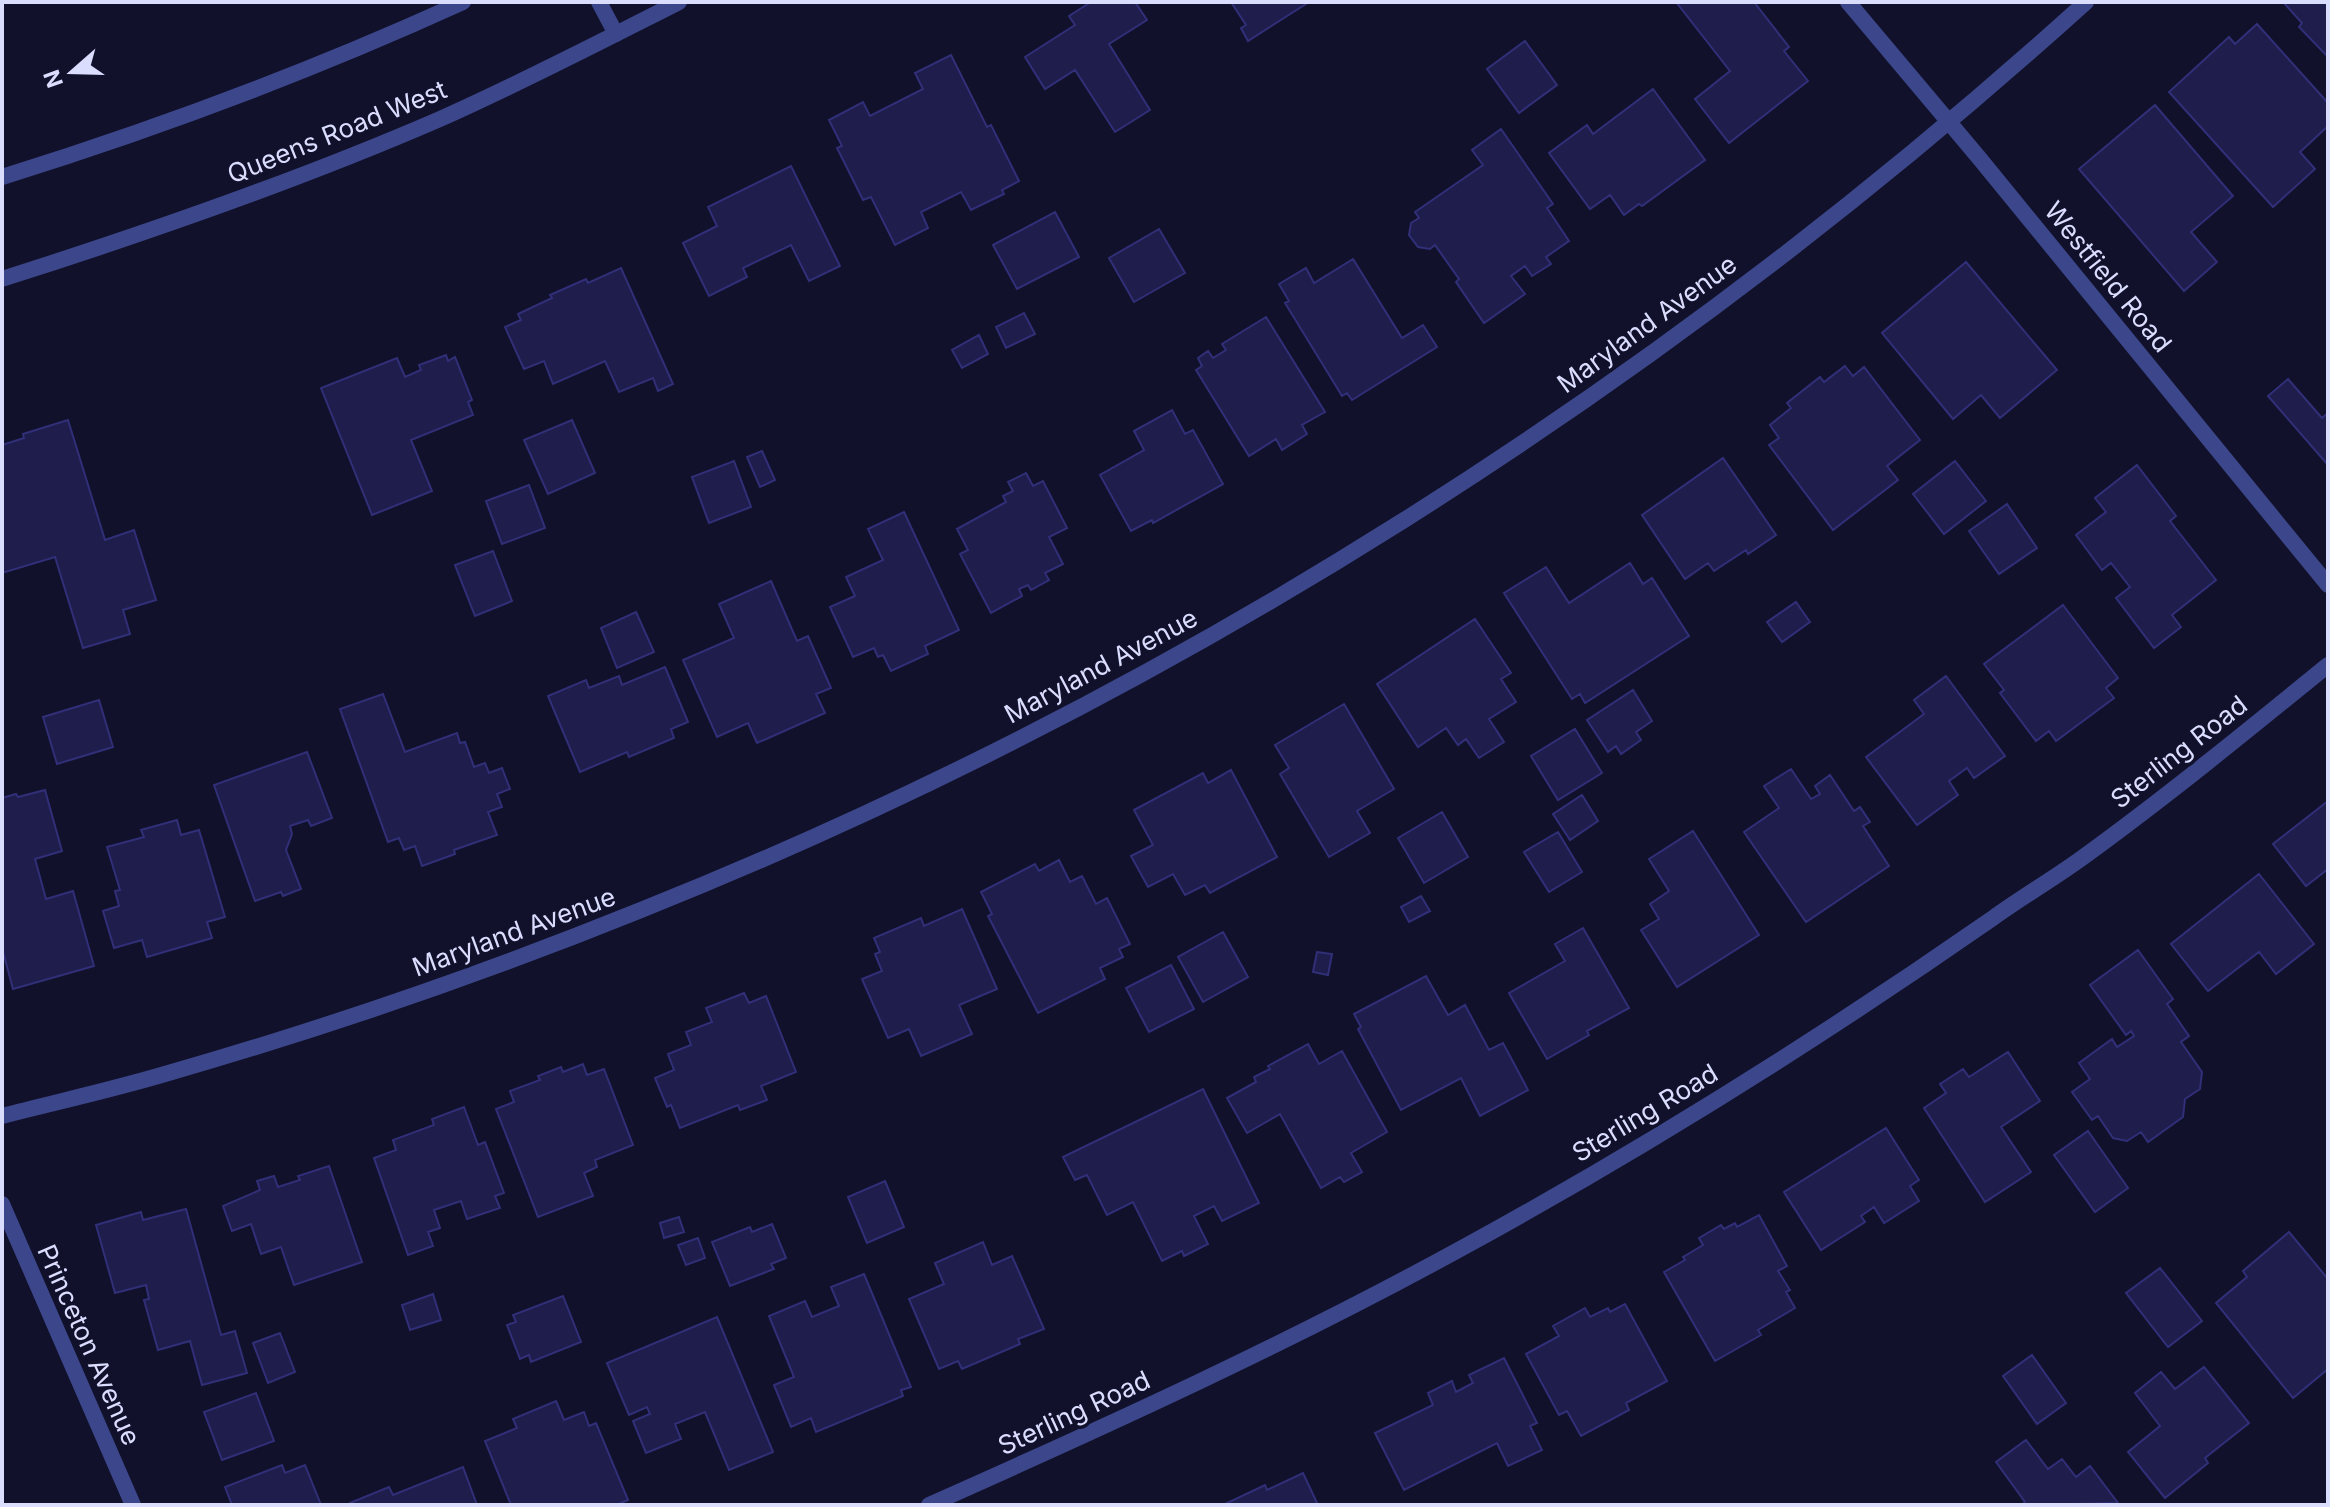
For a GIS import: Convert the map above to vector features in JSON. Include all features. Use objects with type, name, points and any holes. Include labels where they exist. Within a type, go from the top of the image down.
[{"type":"street","points":[[2,177],[309,68],[463,2]]},
{"type":"street","points":[[599,2],[616,34]]},
{"type":"street","name":"Queens Road West","points":[[2,279],[180,219],[343,159],[440,119],[679,2]]},
{"type":"street","name":"Westfield Road","points":[[1848,2],[2328,585]]},
{"type":"street","name":"Maryland Avenue","points":[[2,1116],[170,1073],[278,1040],[571,938],[834,827],[1062,716],[1266,603],[1466,481],[1551,424],[1719,303],[1949,123],[2086,2]]},
{"type":"street","name":"Sterling Road","points":[[929,1505],[1261,1351],[1446,1256],[1588,1176],[1839,1023],[2067,868],[2328,665]]},
{"type":"street","name":"Princeton Avenue","points":[[2,1204],[133,1505]]},
{"type":"building","points":[[1091,2],[1135,2],[1147,20],[1109,44],[1150,110],[1115,132],[1075,70],[1045,89],[1025,57],[1075,25],[1069,16]]},
{"type":"building","points":[[1231,2],[1309,2],[1248,41],[1241,28],[1246,25]]},
{"type":"building","points":[[1676,2],[1754,2],[1789,47],[1784,51],[1808,81],[1729,143],[1695,99],[1730,71]]},
{"type":"building","points":[[2283,2],[2328,2],[2328,57],[2299,27],[2302,23]]},
{"type":"building","points":[[2257,24],[2328,103],[2328,126],[2300,152],[2315,169],[2273,207],[2169,92],[2229,37],[2235,44]]},
{"type":"building","points":[[1525,41],[1557,85],[1519,113],[1487,69]]},
{"type":"building","points":[[951,55],[987,127],[991,125],[1019,181],[1002,190],[1004,194],[971,210],[961,192],[921,212],[928,228],[895,245],[871,197],[863,200],[837,148],[842,146],[829,120],[863,102],[870,116],[923,89],[915,73]]},
{"type":"building","points":[[1653,89],[1705,160],[1642,206],[1639,204],[1624,215],[1610,195],[1590,209],[1549,153],[1587,125],[1593,134]]},
{"type":"building","points":[[2155,105],[2233,196],[2191,232],[2217,262],[2184,291],[2079,169]]},
{"type":"building","points":[[1501,129],[1553,204],[1547,208],[1569,241],[1546,257],[1551,264],[1532,276],[1525,266],[1511,276],[1525,294],[1484,323],[1435,245],[1430,249],[1418,247],[1409,235],[1411,223],[1419,218],[1415,212],[1483,165],[1472,150]]},
{"type":"building","points":[[791,166],[840,266],[809,281],[791,245],[743,268],[747,277],[709,296],[683,243],[717,226],[708,207]]},
{"type":"building","points":[[1055,212],[1079,257],[1017,289],[993,245]]},
{"type":"building","points":[[1159,229],[1185,273],[1134,302],[1109,258]]},
{"type":"building","points":[[1353,259],[1402,338],[1423,325],[1437,347],[1352,400],[1347,393],[1342,396],[1285,303],[1289,301],[1279,284],[1306,268],[1314,283]]},
{"type":"building","points":[[1966,262],[2057,370],[2000,418],[1981,395],[1953,419],[1882,333]]},
{"type":"building","points":[[621,268],[673,384],[658,391],[653,378],[619,392],[605,361],[553,384],[544,361],[524,369],[505,327],[521,320],[518,314],[552,298],[550,295]]},
{"type":"building","points":[[1024,313],[1035,334],[1006,348],[996,327]]},
{"type":"building","points":[[1266,317],[1325,412],[1302,425],[1307,434],[1282,450],[1276,439],[1249,456],[1196,370],[1202,366],[1198,358],[1208,351],[1213,358],[1226,350],[1222,344]]},
{"type":"building","points":[[979,335],[988,354],[962,368],[952,350]]},
{"type":"building","points":[[446,355],[448,361],[455,357],[472,400],[468,402],[473,415],[411,440],[432,491],[372,515],[321,388],[397,358],[405,377],[421,370],[419,365]]},
{"type":"building","points":[[1845,366],[1853,376],[1864,367],[1920,440],[1887,466],[1898,480],[1833,530],[1769,445],[1779,438],[1770,425],[1791,408],[1787,403],[1820,377],[1824,382]]},
{"type":"building","points":[[2288,379],[2322,418],[2328,413],[2328,465],[2268,396]]},
{"type":"building","points":[[1172,410],[1185,434],[1193,430],[1223,484],[1153,523],[1152,520],[1131,531],[1100,475],[1144,450],[1134,431]]},
{"type":"building","points":[[68,420],[105,540],[134,530],[156,600],[123,610],[130,634],[83,648],[55,557],[2,573],[2,445],[24,438],[23,434]]},
{"type":"building","points":[[572,420],[595,473],[548,494],[524,440]]},
{"type":"building","points":[[762,451],[775,480],[760,487],[747,457]]},
{"type":"building","points":[[1723,458],[1776,535],[1714,571],[1708,563],[1685,579],[1642,515]]},
{"type":"building","points":[[734,461],[751,507],[709,523],[692,477]]},
{"type":"building","points":[[1955,461],[1986,501],[1944,534],[1913,494]]},
{"type":"building","points":[[2137,465],[2176,516],[2170,521],[2216,580],[2172,615],[2181,627],[2154,648],[2116,598],[2130,587],[2111,563],[2102,570],[2076,535],[2106,512],[2095,498]]},
{"type":"building","points":[[1026,473],[1033,486],[1043,481],[1067,528],[1049,537],[1063,564],[1045,573],[1049,580],[1031,590],[1028,585],[1019,589],[1022,596],[991,613],[960,554],[968,550],[957,529],[1006,502],[1003,496],[1013,491],[1008,482]]},
{"type":"building","points":[[529,485],[545,528],[502,544],[486,501]]},
{"type":"building","points":[[2007,504],[2037,548],[1999,574],[1969,531]]},
{"type":"building","points":[[904,512],[959,630],[925,646],[928,654],[891,671],[883,655],[878,657],[874,648],[853,657],[830,607],[855,596],[846,577],[883,560],[868,529]]},
{"type":"building","points":[[493,551],[512,601],[475,616],[455,565]]},
{"type":"building","points":[[1630,563],[1643,584],[1652,578],[1689,636],[1585,703],[1580,694],[1572,699],[1504,593],[1546,567],[1569,603]]},
{"type":"building","points":[[771,581],[797,641],[808,636],[831,688],[816,694],[825,713],[757,743],[748,723],[717,737],[683,660],[734,638],[719,604]]},
{"type":"building","points":[[1796,602],[1810,622],[1782,642],[1767,622]]},
{"type":"building","points":[[2063,605],[2118,678],[2106,688],[2114,698],[2056,741],[2049,731],[2036,741],[2000,693],[2004,690],[1984,664]]},
{"type":"building","points":[[636,612],[654,652],[617,668],[601,628]]},
{"type":"building","points":[[1475,619],[1511,673],[1501,679],[1516,702],[1489,719],[1504,742],[1479,758],[1466,739],[1458,745],[1446,728],[1418,747],[1377,684]]},
{"type":"building","points":[[665,667],[688,722],[671,729],[674,738],[629,757],[627,752],[580,772],[548,696],[586,680],[589,688],[619,676],[622,685]]},
{"type":"building","points":[[1946,676],[2005,756],[1974,778],[1967,768],[1949,781],[1958,795],[1917,825],[1866,757],[1924,714],[1914,700]]},
{"type":"building","points":[[1633,690],[1652,721],[1636,732],[1641,740],[1621,754],[1616,746],[1608,752],[1587,720]]},
{"type":"building","points":[[383,694],[405,752],[457,733],[460,743],[465,742],[474,767],[485,763],[489,773],[502,768],[510,789],[497,794],[502,807],[488,812],[497,835],[454,850],[455,854],[422,866],[415,846],[404,850],[399,838],[388,842],[340,709]]},
{"type":"building","points":[[99,700],[113,747],[57,764],[43,717]]},
{"type":"building","points":[[1344,704],[1394,789],[1357,811],[1370,833],[1329,857],[1280,774],[1289,768],[1275,745]]},
{"type":"building","points":[[1575,729],[1602,773],[1558,800],[1531,756]]},
{"type":"building","points":[[307,752],[332,818],[311,826],[308,820],[290,826],[292,834],[286,850],[301,889],[255,901],[214,785]]},
{"type":"building","points":[[1791,769],[1811,799],[1820,794],[1815,786],[1830,775],[1854,811],[1860,807],[1870,822],[1863,826],[1889,866],[1806,922],[1744,832],[1779,808],[1764,786]]},
{"type":"building","points":[[1231,770],[1277,857],[1210,893],[1205,885],[1185,895],[1173,874],[1148,887],[1131,856],[1153,845],[1134,810],[1203,773],[1208,783]]},
{"type":"building","points":[[45,790],[62,851],[35,859],[46,899],[73,891],[94,966],[13,989],[2,948],[2,798]]},
{"type":"building","points":[[1582,795],[1598,821],[1570,840],[1553,814]]},
{"type":"building","points":[[2328,801],[2328,869],[2306,886],[2273,844]]},
{"type":"building","points":[[1442,812],[1468,857],[1424,883],[1398,838]]},
{"type":"building","points":[[177,820],[181,835],[199,830],[225,917],[207,922],[212,938],[147,957],[142,940],[114,948],[103,911],[119,906],[115,891],[120,890],[107,847],[144,837],[141,830]]},
{"type":"building","points":[[1693,831],[1759,935],[1677,987],[1641,930],[1659,919],[1650,904],[1669,891],[1649,859]]},
{"type":"building","points":[[1558,832],[1582,872],[1549,892],[1524,852]]},
{"type":"building","points":[[1059,860],[1070,882],[1082,876],[1096,904],[1107,898],[1130,944],[1119,949],[1123,957],[1100,968],[1105,979],[1038,1013],[988,916],[992,914],[981,892],[1035,864],[1039,871]]},
{"type":"building","points":[[2259,874],[2314,944],[2276,974],[2259,952],[2208,991],[2171,944]]},
{"type":"building","points":[[1421,896],[1430,911],[1409,922],[1401,907]]},
{"type":"building","points":[[962,909],[997,989],[959,1005],[972,1034],[921,1056],[909,1029],[888,1038],[862,979],[882,971],[875,954],[880,952],[874,938],[921,918],[924,926]]},
{"type":"building","points":[[1583,928],[1629,1008],[1587,1031],[1589,1035],[1547,1059],[1509,993],[1565,961],[1555,944]]},
{"type":"building","points":[[1223,932],[1248,977],[1203,1002],[1178,957]]},
{"type":"building","points":[[2138,950],[2173,999],[2167,1004],[2189,1036],[2181,1042],[2202,1072],[2200,1089],[2185,1099],[2183,1117],[2148,1142],[2141,1132],[2127,1141],[2113,1138],[2098,1116],[2092,1120],[2072,1092],[2090,1079],[2079,1063],[2112,1039],[2117,1047],[2134,1036],[2131,1031],[2126,1035],[2090,985]]},
{"type":"building","points":[[1317,952],[1332,954],[1328,975],[1313,972]]},
{"type":"building","points":[[1171,965],[1194,1009],[1149,1032],[1126,988]]},
{"type":"building","points":[[1426,976],[1448,1015],[1465,1005],[1489,1050],[1503,1043],[1528,1090],[1480,1116],[1461,1078],[1401,1110],[1358,1029],[1361,1027],[1354,1014]]},
{"type":"building","points":[[744,993],[749,1003],[766,996],[796,1072],[761,1086],[767,1100],[740,1110],[738,1105],[680,1128],[655,1078],[674,1070],[668,1054],[691,1045],[686,1032],[712,1022],[706,1008]]},
{"type":"building","points":[[1308,1044],[1319,1064],[1342,1051],[1387,1132],[1351,1153],[1362,1172],[1344,1182],[1340,1177],[1321,1188],[1280,1114],[1247,1133],[1227,1098],[1256,1082],[1254,1077],[1270,1069],[1268,1066]]},
{"type":"building","points":[[2008,1052],[2040,1101],[2001,1127],[2031,1172],[1985,1202],[1924,1108],[1946,1093],[1940,1084],[1963,1069],[1969,1077]]},
{"type":"building","points":[[583,1064],[587,1075],[604,1069],[633,1145],[595,1160],[597,1167],[584,1173],[593,1196],[538,1217],[496,1109],[514,1102],[510,1091],[540,1080],[538,1076],[561,1067],[563,1072]]},
{"type":"building","points":[[1203,1089],[1259,1203],[1222,1221],[1214,1206],[1194,1216],[1208,1244],[1184,1256],[1182,1251],[1162,1261],[1133,1202],[1107,1215],[1087,1175],[1075,1180],[1063,1157]]},
{"type":"building","points":[[464,1107],[478,1145],[485,1142],[504,1193],[495,1196],[500,1208],[467,1219],[461,1201],[434,1210],[440,1228],[428,1232],[433,1246],[408,1255],[374,1158],[396,1150],[393,1140],[434,1125],[432,1119]]},
{"type":"building","points":[[1886,1128],[1919,1180],[1910,1186],[1919,1201],[1884,1223],[1874,1207],[1861,1216],[1865,1222],[1821,1250],[1784,1192]]},
{"type":"building","points":[[2088,1131],[2128,1188],[2095,1212],[2054,1155]]},
{"type":"building","points":[[329,1166],[362,1262],[294,1285],[281,1247],[261,1254],[251,1224],[232,1231],[223,1206],[260,1190],[257,1181],[274,1176],[278,1187],[300,1180],[298,1176]]},
{"type":"building","points":[[885,1181],[904,1227],[867,1243],[848,1197]]},
{"type":"building","points":[[186,1209],[221,1335],[235,1331],[247,1373],[202,1385],[190,1341],[158,1350],[144,1300],[149,1299],[146,1285],[115,1293],[96,1225],[141,1212],[143,1220]]},
{"type":"building","points":[[1759,1215],[1787,1266],[1778,1271],[1790,1290],[1786,1292],[1795,1308],[1758,1330],[1761,1335],[1715,1361],[1664,1272],[1703,1245],[1699,1238],[1721,1225],[1724,1229],[1735,1223],[1737,1227]]},
{"type":"building","points":[[679,1217],[684,1232],[664,1238],[660,1223]]},
{"type":"building","points":[[772,1224],[786,1258],[771,1264],[774,1269],[730,1286],[712,1242],[750,1227],[752,1232]]},
{"type":"building","points":[[2289,1232],[2328,1279],[2328,1369],[2293,1398],[2216,1303],[2247,1277],[2243,1271]]},
{"type":"building","points":[[698,1238],[705,1258],[686,1265],[678,1245]]},
{"type":"building","points":[[983,1242],[992,1265],[1012,1256],[1044,1329],[1018,1339],[1020,1344],[962,1369],[958,1361],[939,1369],[909,1299],[944,1284],[935,1263]]},
{"type":"building","points":[[2160,1268],[2202,1321],[2168,1347],[2126,1293]]},
{"type":"building","points":[[864,1274],[911,1387],[901,1390],[903,1396],[816,1432],[811,1418],[791,1427],[774,1385],[794,1377],[769,1316],[805,1301],[812,1317],[839,1306],[831,1287]]},
{"type":"building","points":[[433,1294],[441,1320],[410,1330],[402,1305]]},
{"type":"building","points":[[563,1296],[581,1342],[531,1362],[529,1355],[520,1359],[507,1325],[516,1322],[513,1315]]},
{"type":"building","points":[[1625,1304],[1667,1381],[1626,1403],[1629,1410],[1581,1436],[1567,1411],[1559,1415],[1526,1354],[1559,1336],[1553,1326],[1585,1308],[1590,1317]]},
{"type":"building","points":[[717,1317],[773,1452],[729,1470],[705,1412],[675,1424],[681,1439],[646,1453],[633,1421],[650,1414],[647,1407],[629,1415],[607,1363]]},
{"type":"building","points":[[280,1333],[295,1372],[268,1383],[253,1343]]},
{"type":"building","points":[[2032,1355],[2066,1403],[2037,1424],[2003,1376]]},
{"type":"building","points":[[1504,1358],[1537,1423],[1530,1426],[1542,1450],[1508,1466],[1497,1443],[1404,1490],[1375,1433],[1433,1405],[1428,1393],[1452,1381],[1456,1392],[1473,1383],[1469,1375]]},
{"type":"building","points":[[2204,1367],[2249,1423],[2205,1458],[2208,1463],[2165,1498],[2128,1452],[2160,1426],[2135,1393],[2161,1372],[2175,1389]]},
{"type":"building","points":[[256,1393],[274,1441],[222,1460],[204,1412]]},
{"type":"building","points":[[556,1401],[564,1420],[584,1412],[589,1426],[596,1423],[628,1500],[616,1505],[511,1505],[485,1441],[517,1428],[513,1419]]},
{"type":"building","points":[[2026,1440],[2048,1469],[2062,1459],[2076,1477],[2090,1466],[2118,1503],[2022,1505],[2025,1502],[1996,1462]]},
{"type":"building","points":[[282,1465],[285,1473],[305,1465],[321,1505],[232,1505],[225,1487]]},
{"type":"building","points":[[463,1467],[477,1505],[350,1505],[389,1487],[393,1495]]},
{"type":"building","points":[[1303,1473],[1318,1505],[1223,1505],[1265,1485],[1267,1490]]}]
